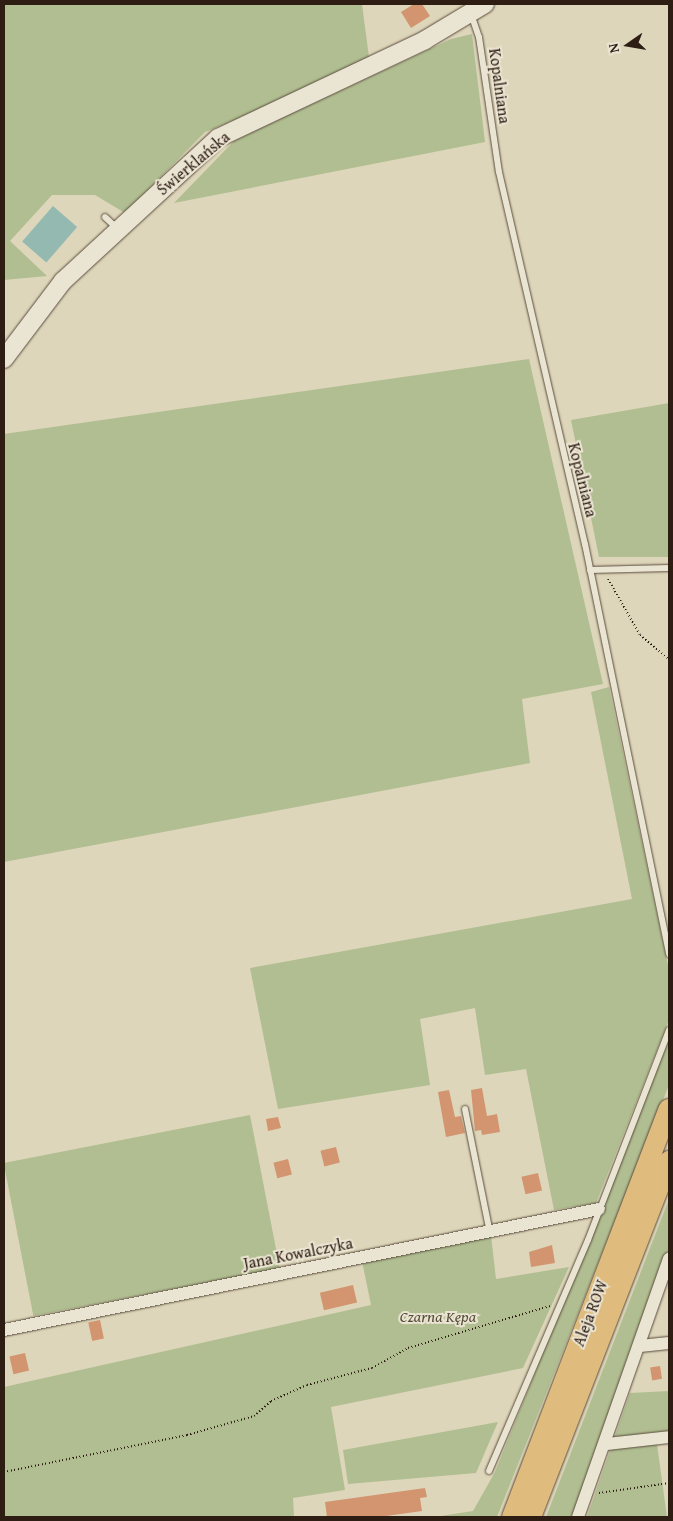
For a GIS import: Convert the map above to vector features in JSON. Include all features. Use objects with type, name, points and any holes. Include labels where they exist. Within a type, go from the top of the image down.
[{"type":"main road","name":"Aleja ROW","points":[[512,1517],[669,1109]]},
{"type":"main road","name":"Aleja ROW","points":[[531,1517],[669,1162]]},
{"type":"street","name":"Świerklańska","points":[[4,359],[54,291],[111,223],[199,153],[237,127],[420,42],[477,8]]},
{"type":"street","name":"Jana Kowalczyka","points":[[4,1330],[489,1228],[599,1209]]},
{"type":"street","points":[[578,1517],[640,1346],[665,1289],[669,1259]]},
{"type":"street","points":[[640,1346],[669,1343]]},
{"type":"street","points":[[606,1444],[669,1436]]},
{"type":"lane","name":"Kopalniana","points":[[477,8],[497,164],[590,570],[669,956]]},
{"type":"lane","points":[[590,570],[669,568]]},
{"type":"lane","points":[[489,1471],[562,1301],[669,1030]]},
{"type":"lane","points":[[465,1109],[489,1228]]},
{"type":"path","points":[[605,569],[640,635],[669,659]]},
{"type":"path","points":[[4,1472],[187,1436],[254,1416],[271,1401],[307,1385],[372,1368],[408,1348],[562,1301]]},
{"type":"path","points":[[601,1494],[669,1483]]},
{"type":"green space","points":[[4,4],[362,4],[370,65],[205,132],[125,213],[95,195],[52,195],[10,241],[47,276],[4,280]]},
{"type":"green space","points":[[472,34],[485,142],[174,203],[235,140],[451,39]]},
{"type":"green space","points":[[529,359],[603,684],[522,699],[530,763],[4,862],[4,434]]},
{"type":"green space","points":[[669,403],[669,557],[599,557],[571,420]]},
{"type":"green space","points":[[609,687],[669,970],[669,1020],[596,1203],[554,1210],[526,1069],[485,1075],[475,1008],[420,1019],[430,1085],[278,1109],[250,968],[632,899],[591,692]]},
{"type":"green space","points":[[669,1040],[669,1085],[497,1517],[434,1517],[473,1511],[495,1472]]},
{"type":"green space","points":[[250,1115],[280,1268],[33,1316],[4,1163]]},
{"type":"green space","points":[[669,1199],[669,1248],[575,1517],[546,1517]]},
{"type":"green space","name":"Czarna Kępa","points":[[491,1235],[496,1279],[569,1267],[523,1368],[331,1407],[345,1490],[293,1498],[294,1517],[4,1517],[4,1387],[371,1305],[362,1261]]},
{"type":"green space","points":[[669,1391],[669,1434],[656,1437],[667,1517],[587,1517],[630,1393]]},
{"type":"green space","points":[[498,1422],[476,1473],[348,1484],[343,1450]]},
{"type":"water","points":[[53,206],[77,227],[46,262],[22,241]]},
{"type":"building","points":[[414,4],[422,4],[430,16],[411,28],[401,12]]},
{"type":"building","points":[[482,1088],[487,1116],[497,1114],[500,1132],[482,1135],[481,1130],[475,1131],[471,1090]]},
{"type":"building","points":[[449,1090],[455,1117],[461,1116],[465,1133],[446,1137],[438,1092]]},
{"type":"building","points":[[278,1117],[281,1128],[268,1131],[266,1119]]},
{"type":"building","points":[[336,1147],[340,1163],[324,1166],[320,1151]]},
{"type":"building","points":[[288,1159],[292,1175],[277,1178],[273,1163]]},
{"type":"building","points":[[538,1173],[542,1191],[525,1194],[521,1177]]},
{"type":"building","points":[[552,1245],[555,1263],[531,1267],[529,1252]]},
{"type":"building","points":[[353,1285],[357,1303],[324,1310],[320,1293]]},
{"type":"building","points":[[100,1320],[104,1339],[92,1341],[88,1322]]},
{"type":"building","points":[[25,1353],[29,1371],[13,1374],[9,1357]]},
{"type":"building","points":[[660,1366],[662,1379],[652,1380],[650,1368]]},
{"type":"building","points":[[425,1488],[427,1497],[420,1498],[422,1511],[379,1517],[327,1517],[325,1502]]}]
